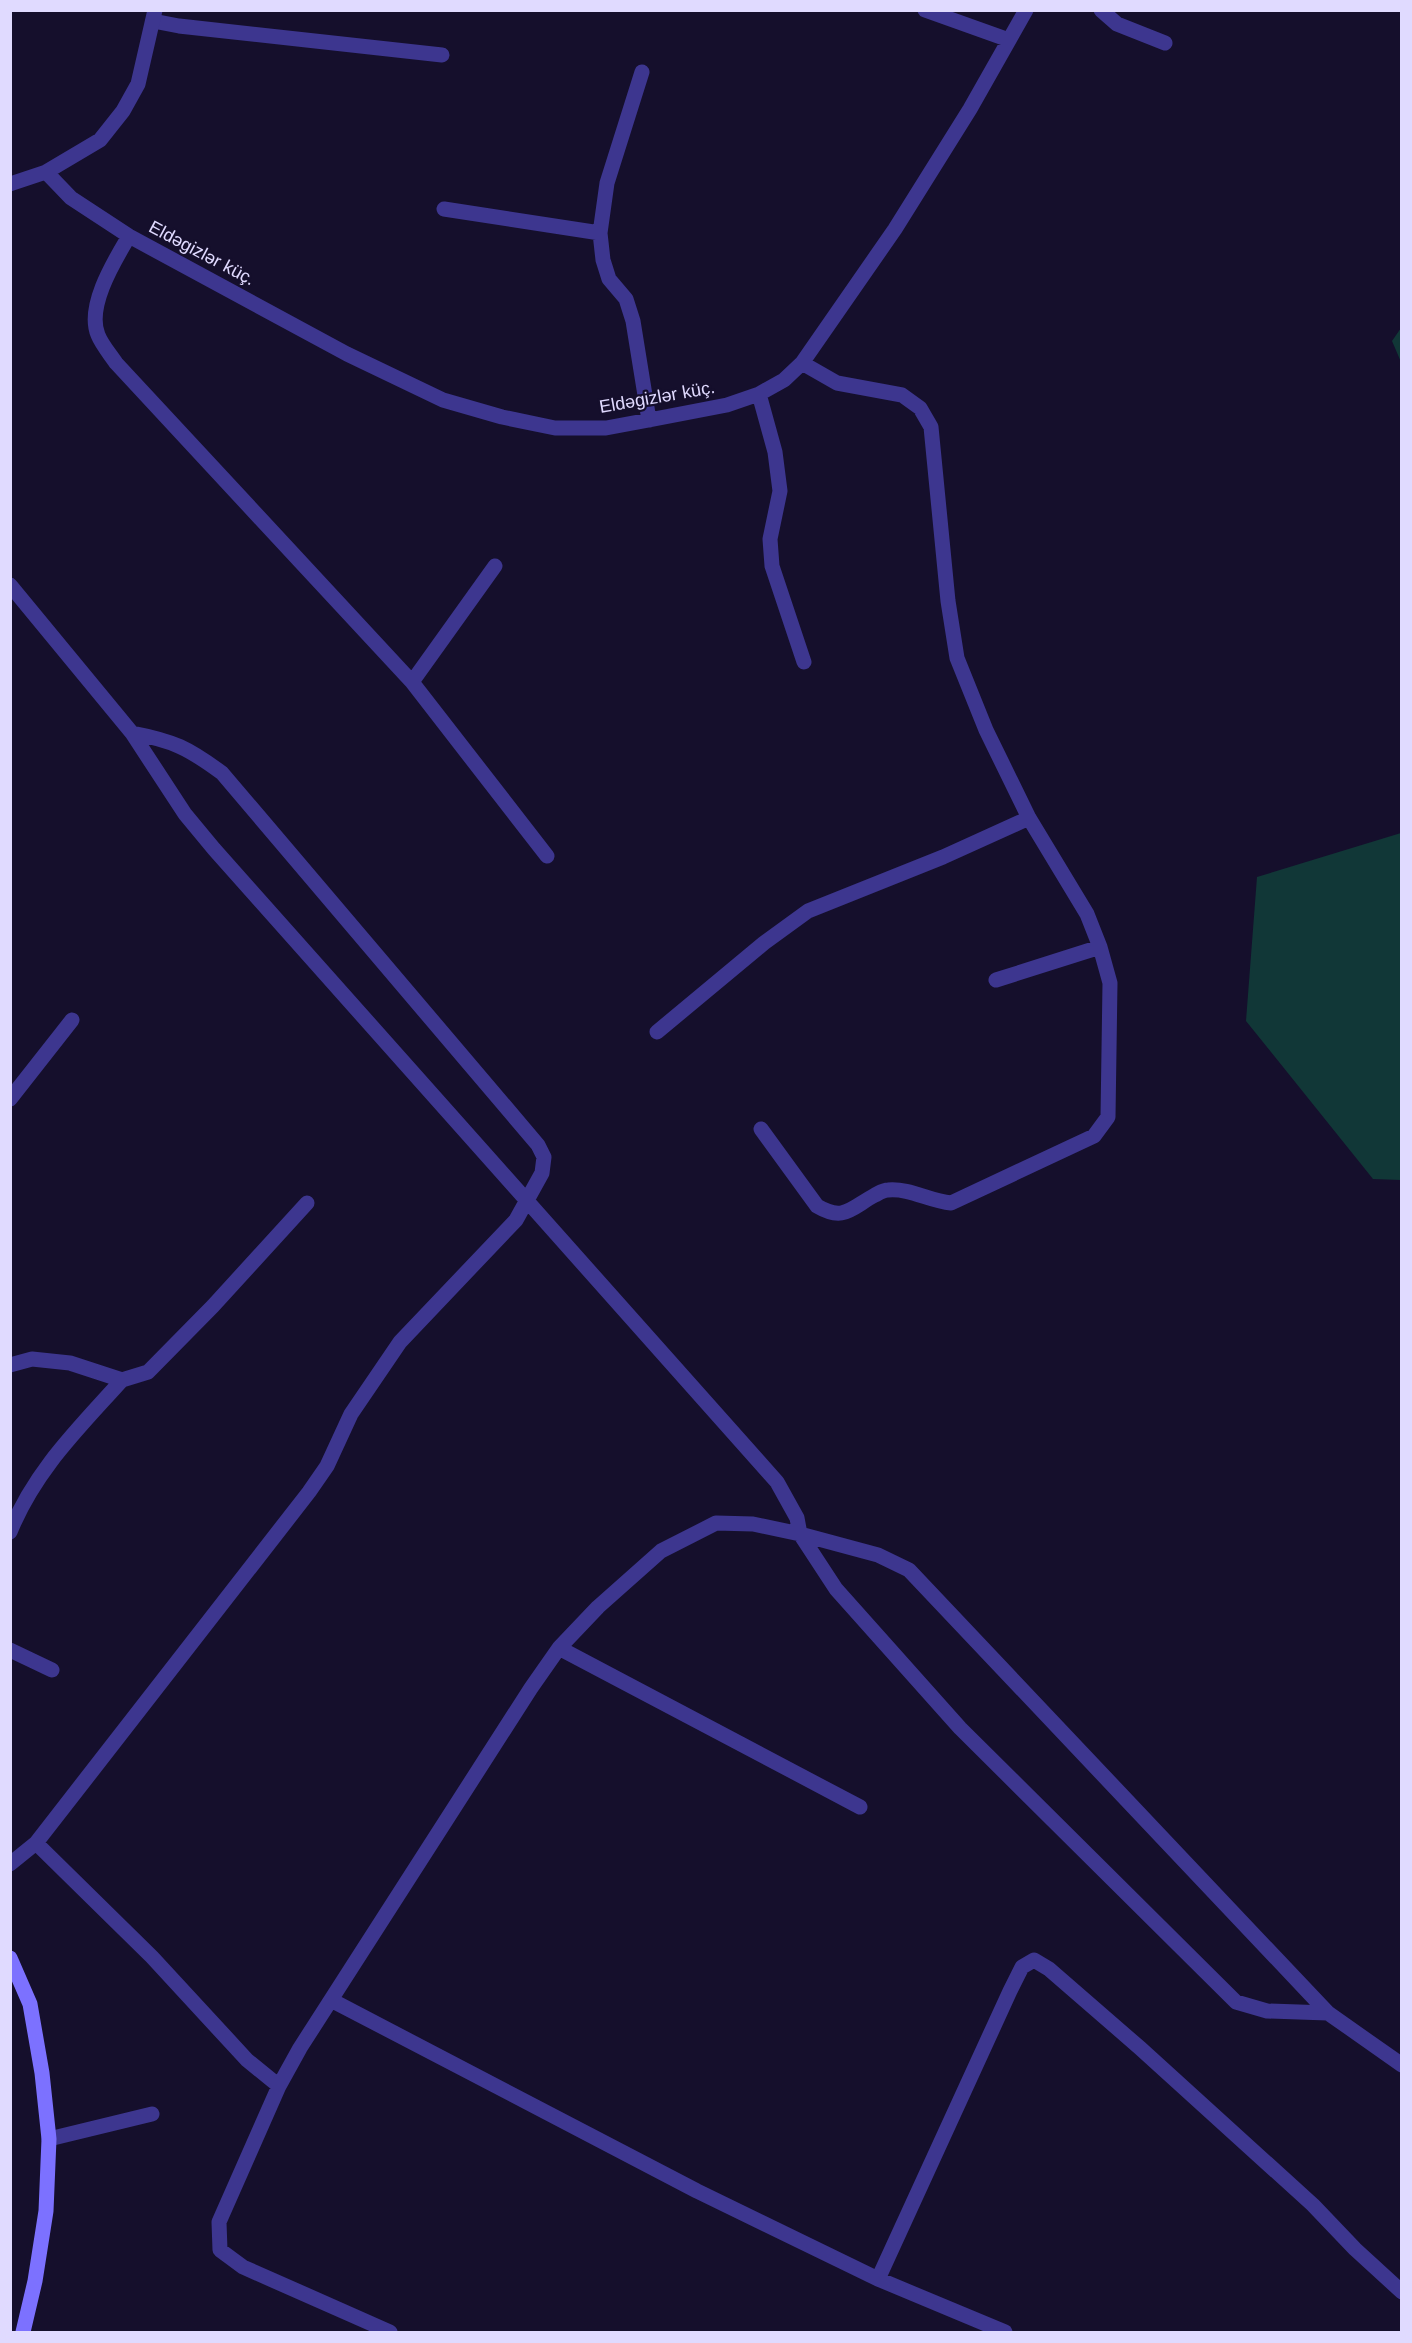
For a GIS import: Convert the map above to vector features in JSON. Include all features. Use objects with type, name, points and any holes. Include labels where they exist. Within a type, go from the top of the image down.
[{"type":"main road","points":[[10,1958],[30,2004],[42,2073],[49,2139],[46,2211],[35,2281],[23,2332]]},
{"type":"street","points":[[925,10],[1009,40]]},
{"type":"street","name":"Eldəgizlər küç.","points":[[46,172],[71,198],[129,236],[347,354],[443,400],[502,417],[555,428],[606,428],[727,405],[759,394],[784,380],[802,363],[895,230],[970,109],[1026,10]]},
{"type":"street","points":[[1101,10],[1117,24],[1165,43]]},
{"type":"street","points":[[10,184],[46,172],[100,140],[123,111],[138,84],[154,16],[179,26],[442,55]]},
{"type":"street","points":[[642,72],[607,183],[600,232],[603,260],[609,279],[626,299],[633,321],[649,420]]},
{"type":"street","points":[[444,210],[600,232]]},
{"type":"street","points":[[129,236],[108,274],[96,314],[98,334],[116,363],[412,682],[547,856]]},
{"type":"street","points":[[761,1129],[817,1206],[830,1214],[842,1214],[886,1190],[912,1191],[936,1202],[951,1203],[1094,1136],[1108,1117],[1110,983],[1100,947],[1087,914],[1029,818],[986,730],[957,658],[948,601],[931,427],[920,408],[902,395],[837,382],[802,363]]},
{"type":"street","points":[[759,394],[775,452],[780,491],[770,539],[772,566],[804,662]]},
{"type":"street","points":[[412,682],[495,566]]},
{"type":"street","points":[[10,585],[132,734],[185,814],[214,849],[777,1482],[797,1518],[800,1534],[836,1589],[960,1728],[1236,2002],[1267,2012],[1328,2013]]},
{"type":"street","points":[[10,1864],[36,1843],[309,1492],[327,1466],[351,1414],[400,1342],[516,1220],[542,1173],[544,1157],[531,1136],[222,773],[194,752],[166,740],[132,734]]},
{"type":"street","points":[[657,1032],[764,943],[808,911],[944,857],[1029,818]]},
{"type":"street","points":[[996,980],[1100,947]]},
{"type":"street","points":[[10,1099],[72,1020]]},
{"type":"street","points":[[10,1532],[50,1460],[122,1380],[148,1372],[213,1306],[307,1203]]},
{"type":"street","points":[[10,1365],[32,1359],[70,1363],[122,1380]]},
{"type":"street","points":[[390,2332],[243,2267],[220,2250],[219,2222],[279,2086],[531,1688],[559,1648],[598,1607],[661,1551],[716,1523],[753,1524],[800,1534],[878,1555],[909,1570],[1328,2013],[1401,2066]]},
{"type":"street","points":[[559,1648],[860,1807]]},
{"type":"street","points":[[10,1650],[52,1670]]},
{"type":"street","points":[[36,1843],[152,1957],[247,2060],[279,2086]]},
{"type":"street","points":[[878,2279],[1010,1991],[1022,1967],[1034,1960],[1049,1969],[1140,2048],[1313,2205],[1401,2292]]},
{"type":"street","points":[[331,2001],[697,2191],[878,2279],[1005,2332]]},
{"type":"street","points":[[49,2139],[152,2114]]},
{"type":"green space","points":[[1401,328],[1401,362],[1392,341]]},
{"type":"green space","points":[[1401,833],[1402,1180],[1373,1179],[1246,1021],[1257,877]]}]
